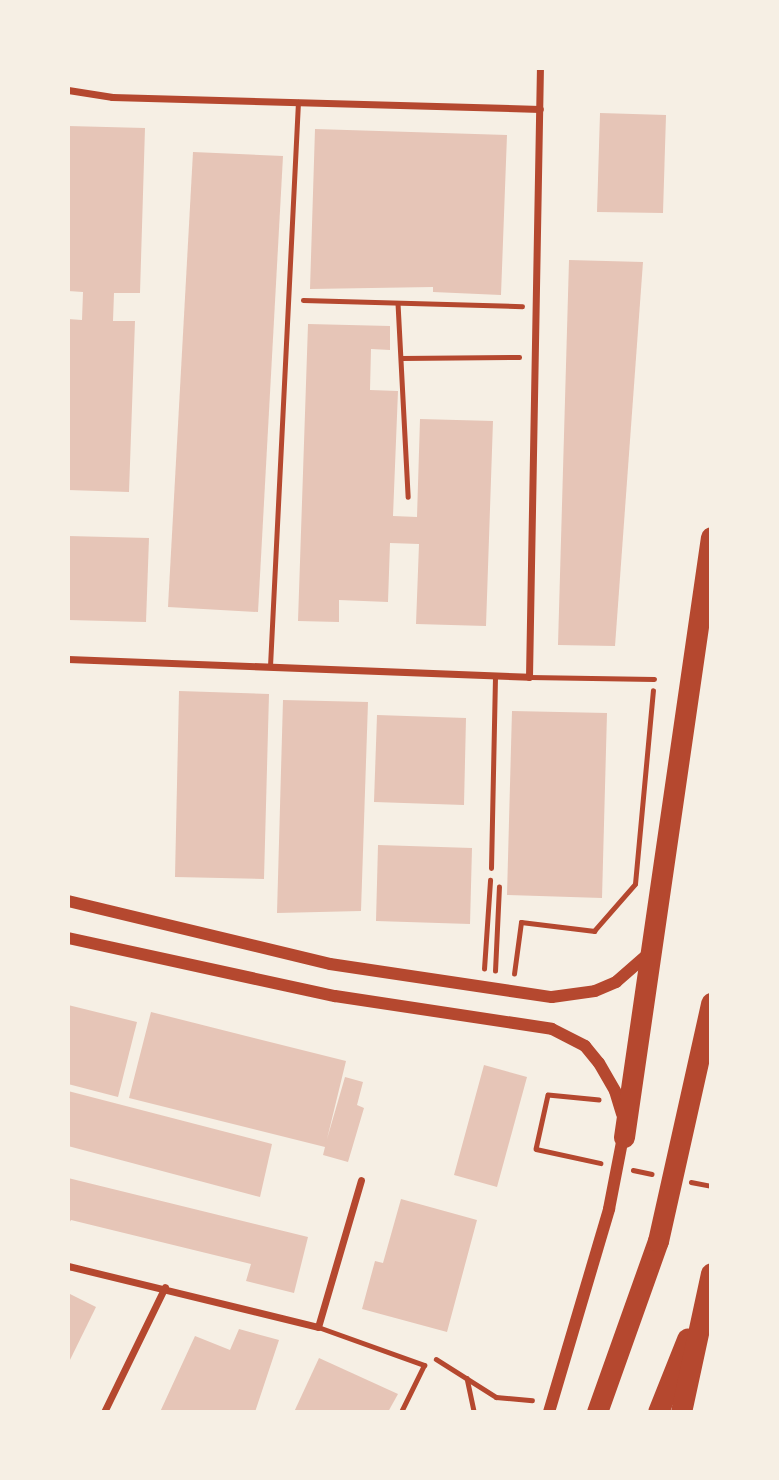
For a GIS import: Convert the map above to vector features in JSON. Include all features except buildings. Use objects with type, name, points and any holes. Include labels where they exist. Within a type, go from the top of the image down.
[{"type":"highway","points":[[624,1137],[711,537]]},
{"type":"highway","points":[[597,1412],[658,1241],[711,1003]]},
{"type":"highway","points":[[658,1412],[709,1281]]},
{"type":"highway","points":[[681,1412],[709,1281]]},
{"type":"street","points":[[68,659],[529,677],[540,68]]},
{"type":"street","points":[[68,90],[112,97],[540,109]]},
{"type":"street","points":[[68,901],[330,964],[552,997],[594,991],[632,971],[653,945]]},
{"type":"street","points":[[68,938],[334,996],[552,1029],[585,1046],[599,1063],[619,1101],[624,1137],[609,1209],[549,1412]]},
{"type":"street","points":[[68,1266],[164,1287],[318,1327],[361,1180]]},
{"type":"street","points":[[104,1412],[164,1287]]},
{"type":"lane","points":[[270,666],[298,102]]},
{"type":"lane","points":[[491,867],[495,675]]},
{"type":"lane","points":[[529,677],[654,679]]},
{"type":"lane","points":[[318,1327],[424,1365],[401,1412]]},
{"type":"path","points":[[288,300],[537,306]]},
{"type":"path","points":[[398,303],[408,497]]},
{"type":"path","points":[[401,358],[536,357]]},
{"type":"path","points":[[512,992],[521,922],[594,931],[635,884],[654,679]]},
{"type":"path","points":[[488,988],[491,867]]},
{"type":"path","points":[[488,988],[499,887]]},
{"type":"path","points":[[598,1162],[536,1149],[548,1095],[601,1101]]},
{"type":"path","points":[[447,1363],[496,1397],[532,1400]]},
{"type":"path","points":[[467,1378],[474,1412]]}]
